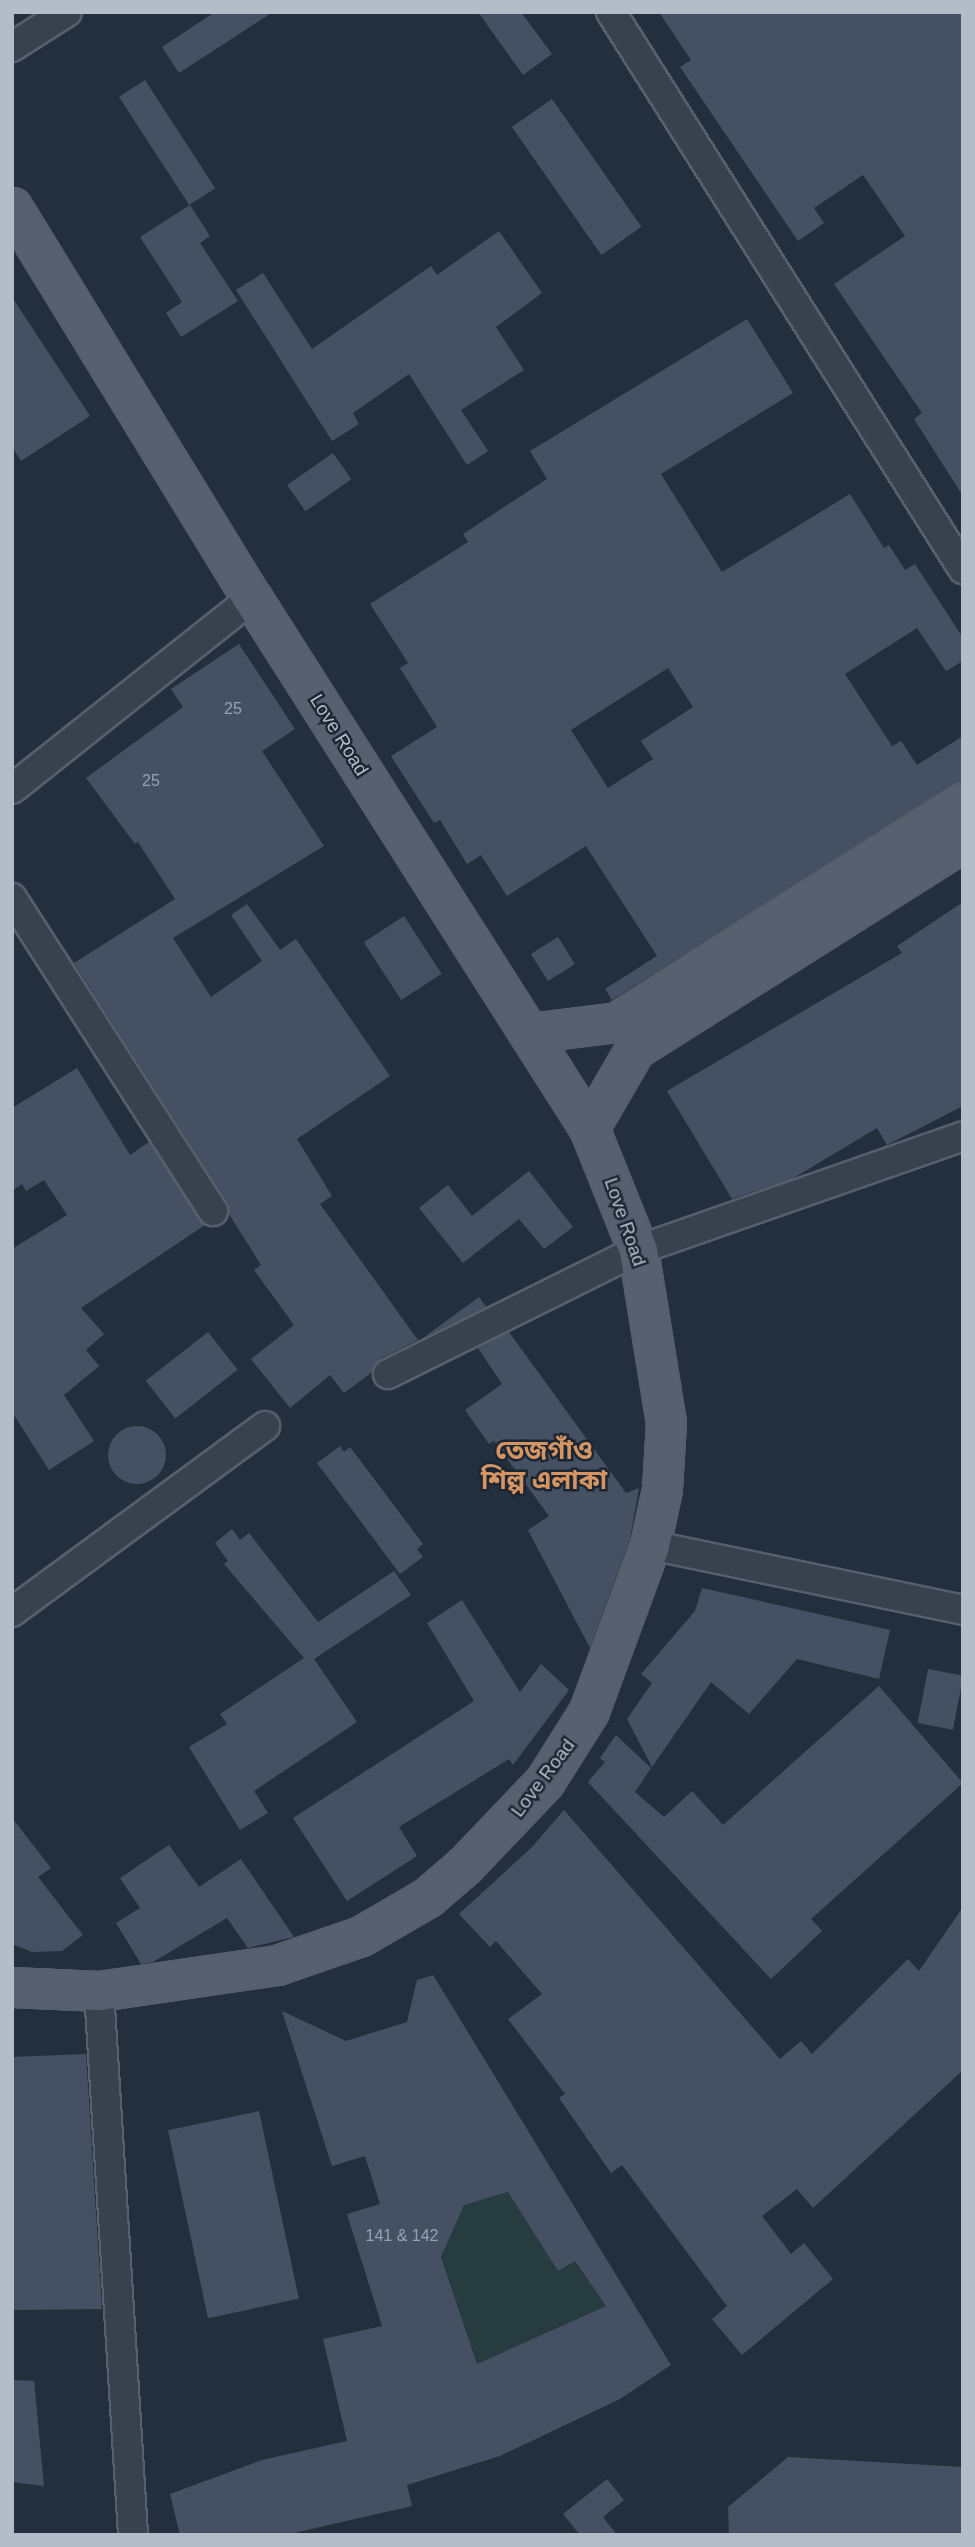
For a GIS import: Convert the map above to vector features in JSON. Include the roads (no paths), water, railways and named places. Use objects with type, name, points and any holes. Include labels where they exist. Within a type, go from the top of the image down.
[{"type":"main road","name":"Love Road","points":[[12,207],[252,598],[589,1128],[638,1250],[662,1374],[666,1423],[663,1489],[650,1545],[617,1644],[569,1747],[506,1825],[428,1897],[361,1936],[277,1965],[99,1991],[12,1987]]},
{"type":"main road","points":[[589,1128],[626,1036],[963,802]]},
{"type":"main road","points":[[529,1033],[626,1036],[963,842]]},
{"type":"street","points":[[12,47],[67,12]]},
{"type":"street","points":[[611,12],[963,569]]},
{"type":"street","points":[[12,789],[252,598]]},
{"type":"street","points":[[12,898],[213,1211]]},
{"type":"street","points":[[388,1374],[638,1250],[963,1136]]},
{"type":"street","points":[[12,1612],[265,1426]]},
{"type":"street","points":[[650,1545],[963,1610]]},
{"type":"street","points":[[99,1991],[133,2535]]},
{"type":"district","name":"তেজগাঁও শিল্প এলাকা","points":[[544,1466]]}]
